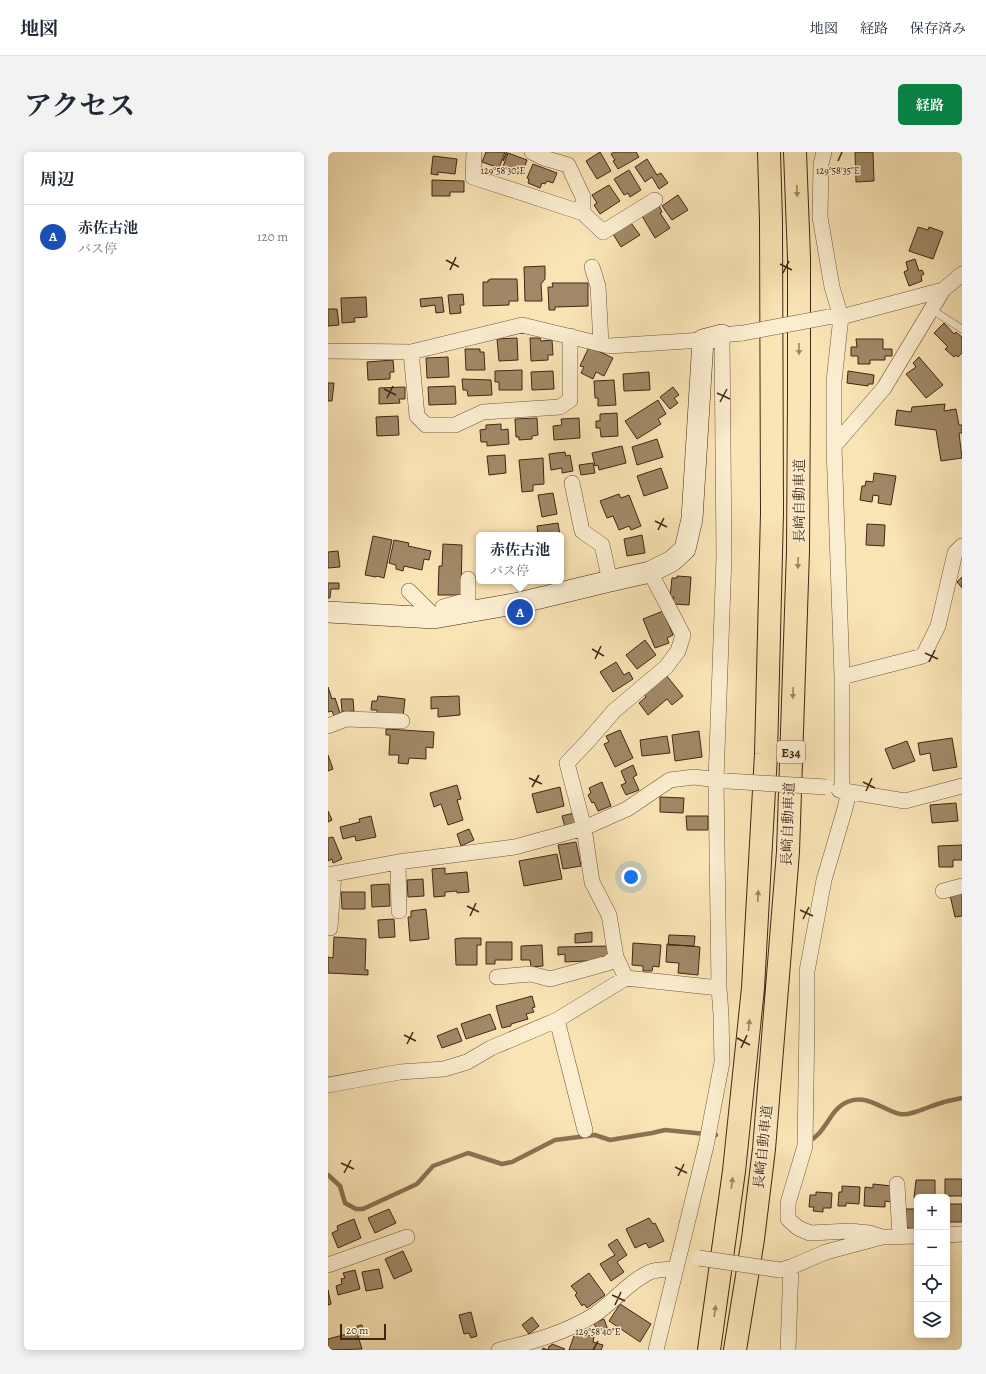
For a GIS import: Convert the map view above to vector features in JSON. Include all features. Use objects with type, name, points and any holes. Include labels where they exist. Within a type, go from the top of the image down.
[{"type":"highway","name":"長崎自動車道","points":[[709,1350],[734,1171],[753,988],[766,754],[772,513],[771,229],[769,152]]},
{"type":"highway","name":"長崎自動車道","points":[[735,1350],[753,1239],[764,1149],[788,852],[798,535],[799,266],[795,152]]},
{"type":"street","points":[[474,152],[473,176],[583,213],[603,232],[655,200]]},
{"type":"street","points":[[532,152],[544,158],[568,165],[583,197],[583,213]]},
{"type":"street","points":[[824,152],[821,164],[820,217],[832,287],[834,317],[834,446],[845,791],[844,812],[824,880],[807,971],[805,1146],[788,1203],[788,1219],[798,1228],[810,1233],[850,1231],[869,1233],[882,1237]]},
{"type":"street","points":[[592,267],[598,286],[601,344]]},
{"type":"street","points":[[834,446],[884,388],[943,290],[962,274]]},
{"type":"street","points":[[328,351],[411,352],[522,325],[609,346],[635,345],[743,333],[834,317],[943,290]]},
{"type":"street","points":[[411,352],[417,416],[426,425],[454,425],[483,412],[560,407],[565,404],[570,400],[570,336]]},
{"type":"street","points":[[328,612],[438,618],[519,603],[650,572],[672,561],[685,549],[692,519],[712,337]]},
{"type":"street","points":[[656,1350],[676,1262],[706,1146],[722,1062],[719,988],[724,557],[712,337]]},
{"type":"street","points":[[572,483],[582,531],[602,545],[610,581]]},
{"type":"street","points":[[842,677],[923,656],[938,626],[956,554],[962,546]]},
{"type":"street","points":[[626,978],[616,957],[609,915],[592,882],[584,828],[567,763],[614,711],[666,667],[678,652],[682,635],[650,572]]},
{"type":"street","points":[[438,618],[443,607],[468,600],[468,579]]},
{"type":"street","points":[[409,591],[438,618]]},
{"type":"street","points":[[328,726],[346,719],[402,722]]},
{"type":"street","points":[[330,928],[331,875],[398,862],[515,847],[584,828],[627,809],[670,780],[694,777],[826,787],[905,801],[962,786]]},
{"type":"street","points":[[398,862],[399,911]]},
{"type":"street","points":[[943,891],[962,886]]},
{"type":"street","points":[[497,977],[531,974],[550,979],[608,963],[616,957]]},
{"type":"street","points":[[328,1085],[400,1072],[444,1069],[467,1062],[491,1048],[557,1020],[626,978],[719,988]]},
{"type":"street","points":[[557,1020],[585,1130]]},
{"type":"street","points":[[897,1184],[900,1236]]},
{"type":"street","points":[[950,1234],[962,1234]]},
{"type":"street","points":[[499,1350],[534,1341],[568,1328],[595,1314],[627,1287],[651,1271],[676,1262],[698,1258],[786,1269],[826,1252],[882,1237],[914,1236]]},
{"type":"street","points":[[328,1265],[407,1237]]},
{"type":"street","points":[[786,1269],[788,1350]]},
{"type":"lane","points":[[931,309],[962,329]]},
{"type":"building","points":[[486,152],[505,152],[499,168],[482,162]]},
{"type":"building","points":[[600,152],[611,171],[597,179],[586,161]]},
{"type":"building","points":[[614,152],[636,152],[639,157],[618,169],[611,154]]},
{"type":"building","points":[[855,152],[873,152],[874,181],[856,182]]},
{"type":"building","points":[[508,153],[527,160],[522,175],[502,169]]},
{"type":"building","points":[[433,156],[457,159],[455,174],[438,172],[438,175],[431,174]]},
{"type":"building","points":[[647,159],[657,175],[661,173],[668,183],[659,189],[652,177],[645,182],[635,167]]},
{"type":"building","points":[[533,164],[557,173],[553,183],[547,181],[545,184],[542,183],[540,188],[528,183],[529,179],[527,178]]},
{"type":"building","points":[[629,170],[641,190],[630,197],[628,193],[624,195],[614,179]]},
{"type":"building","points":[[432,180],[464,181],[464,192],[450,192],[450,196],[432,196]]},
{"type":"building","points":[[609,185],[620,201],[600,214],[594,205],[597,203],[592,195]]},
{"type":"building","points":[[678,195],[688,210],[672,220],[662,206]]},
{"type":"building","points":[[659,206],[662,212],[660,213],[670,228],[655,238],[642,216]]},
{"type":"building","points":[[631,223],[640,235],[621,247],[613,234]]},
{"type":"building","points":[[918,227],[928,230],[929,227],[943,232],[933,259],[909,251]]},
{"type":"building","points":[[915,259],[919,271],[922,270],[924,274],[921,276],[922,281],[909,286],[904,272],[908,270],[906,262]]},
{"type":"building","points":[[545,266],[545,279],[541,284],[542,301],[525,301],[524,267]]},
{"type":"building","points":[[490,279],[517,279],[518,301],[509,301],[509,305],[483,306],[483,282],[488,282]]},
{"type":"building","points":[[552,283],[588,283],[588,306],[555,307],[555,310],[549,310],[548,287],[553,287]]},
{"type":"building","points":[[463,294],[464,305],[460,305],[461,313],[450,314],[448,295]]},
{"type":"building","points":[[366,297],[367,317],[354,318],[355,322],[342,323],[341,298]]},
{"type":"building","points":[[442,297],[444,312],[436,313],[435,305],[421,307],[420,299]]},
{"type":"building","points":[[328,309],[337,309],[339,325],[328,326]]},
{"type":"building","points":[[944,323],[954,334],[956,332],[962,337],[962,353],[958,357],[956,355],[954,357],[945,349],[948,347],[934,333]]},
{"type":"building","points":[[517,338],[518,360],[499,361],[497,339]]},
{"type":"building","points":[[530,338],[540,338],[541,341],[552,340],[553,355],[548,355],[548,360],[531,361]]},
{"type":"building","points":[[856,339],[883,339],[883,349],[892,349],[892,356],[885,356],[885,360],[870,360],[870,364],[858,364],[858,356],[851,356],[851,347],[857,347]]},
{"type":"building","points":[[589,347],[613,358],[604,376],[596,372],[593,379],[581,373],[584,367],[580,366]]},
{"type":"building","points":[[465,349],[480,349],[480,352],[484,352],[485,370],[466,370]]},
{"type":"building","points":[[448,357],[449,377],[427,378],[426,358]]},
{"type":"building","points":[[919,357],[943,385],[926,398],[906,374],[916,367],[913,363]]},
{"type":"building","points":[[393,360],[394,372],[390,372],[390,379],[368,380],[367,362]]},
{"type":"building","points":[[522,370],[522,390],[499,390],[499,382],[495,382],[495,371]]},
{"type":"building","points":[[553,371],[554,389],[532,390],[531,372]]},
{"type":"building","points":[[848,371],[874,375],[873,384],[868,384],[868,386],[847,383]]},
{"type":"building","points":[[649,372],[650,390],[624,391],[623,374]]},
{"type":"building","points":[[462,379],[491,380],[492,395],[468,396],[467,390],[463,390]]},
{"type":"building","points":[[614,380],[616,405],[598,406],[598,398],[595,398],[594,381]]},
{"type":"building","points":[[328,383],[334,383],[332,401],[328,401]]},
{"type":"building","points":[[455,386],[456,404],[429,405],[428,387]]},
{"type":"building","points":[[405,387],[405,399],[399,399],[400,403],[379,404],[379,388]]},
{"type":"building","points":[[673,387],[679,395],[674,398],[678,403],[670,409],[660,397]]},
{"type":"building","points":[[658,400],[666,414],[658,419],[661,424],[637,439],[625,421]]},
{"type":"building","points":[[945,404],[944,411],[956,409],[959,425],[962,425],[962,433],[959,433],[962,458],[941,461],[936,430],[895,425],[897,410],[911,412],[912,407]]},
{"type":"building","points":[[617,413],[618,436],[601,437],[600,428],[596,428],[596,421],[600,421],[600,414]]},
{"type":"building","points":[[398,416],[399,435],[377,436],[376,417]]},
{"type":"building","points":[[537,418],[538,435],[532,436],[532,439],[519,440],[519,437],[516,437],[515,419]]},
{"type":"building","points":[[579,418],[580,438],[554,440],[553,426],[562,425],[561,419]]},
{"type":"building","points":[[501,424],[501,430],[508,429],[509,444],[487,446],[487,442],[481,442],[480,430],[486,429],[486,425]]},
{"type":"building","points":[[657,439],[663,457],[637,465],[632,447]]},
{"type":"building","points":[[622,446],[626,463],[599,470],[598,465],[595,466],[592,453]]},
{"type":"building","points":[[565,452],[566,456],[570,455],[573,471],[562,473],[562,468],[551,470],[549,454]]},
{"type":"building","points":[[505,455],[506,473],[489,475],[487,456]]},
{"type":"building","points":[[543,458],[544,484],[533,485],[533,491],[522,492],[519,460]]},
{"type":"building","points":[[593,463],[595,473],[581,475],[579,465]]},
{"type":"building","points":[[661,468],[668,488],[644,496],[637,476]]},
{"type":"building","points":[[874,473],[896,476],[891,505],[878,503],[879,496],[873,495],[872,502],[860,500],[862,486],[865,486],[866,481],[873,482]]},
{"type":"building","points":[[553,493],[557,514],[542,517],[538,495]]},
{"type":"building","points":[[619,494],[621,498],[629,495],[641,526],[631,530],[629,526],[619,530],[613,516],[607,518],[600,501]]},
{"type":"building","points":[[558,523],[560,532],[538,532],[537,526]]},
{"type":"building","points":[[867,524],[885,525],[884,546],[866,545]]},
{"type":"building","points":[[642,535],[645,553],[627,556],[624,539]]},
{"type":"building","points":[[373,536],[392,540],[384,578],[365,575]]},
{"type":"building","points":[[394,540],[409,543],[408,546],[431,551],[429,560],[424,559],[422,570],[404,566],[403,571],[396,569],[396,565],[389,563]]},
{"type":"building","points":[[443,544],[462,545],[461,595],[438,595],[439,566],[442,566]]},
{"type":"building","points":[[338,551],[340,567],[328,568],[328,552]]},
{"type":"building","points":[[677,576],[691,577],[689,605],[673,604],[674,597],[670,597],[672,578],[677,578]]},
{"type":"building","points":[[962,577],[962,588],[957,582]]},
{"type":"building","points":[[328,583],[339,583],[339,589],[331,589],[330,598],[328,598]]},
{"type":"building","points":[[663,611],[673,635],[667,638],[669,643],[655,648],[643,619]]},
{"type":"building","points":[[645,640],[656,655],[637,669],[626,655]]},
{"type":"building","points":[[616,662],[624,675],[629,672],[633,679],[613,692],[600,672]]},
{"type":"building","points":[[666,675],[683,696],[672,705],[667,699],[648,715],[639,703],[646,697],[644,694]]},
{"type":"building","points":[[328,687],[332,699],[335,698],[340,713],[334,716],[332,711],[328,712]]},
{"type":"building","points":[[378,696],[405,699],[403,717],[377,715],[377,710],[371,710],[372,701],[377,701]]},
{"type":"building","points":[[459,696],[460,715],[438,717],[438,708],[431,709],[431,697]]},
{"type":"building","points":[[341,699],[353,699],[354,711],[342,712]]},
{"type":"building","points":[[386,729],[434,732],[433,748],[426,747],[426,759],[409,758],[408,764],[398,763],[399,755],[389,755],[390,735],[386,735]]},
{"type":"building","points":[[620,730],[633,758],[615,767],[604,744],[609,742],[606,736]]},
{"type":"building","points":[[699,731],[702,757],[675,761],[672,735]]},
{"type":"building","points":[[667,736],[670,753],[642,756],[640,740]]},
{"type":"building","points":[[952,738],[957,767],[933,771],[930,753],[920,755],[918,743]]},
{"type":"building","points":[[907,741],[915,761],[893,769],[885,749]]},
{"type":"building","points":[[328,755],[333,769],[328,771]]},
{"type":"building","points":[[633,765],[637,775],[633,777],[639,790],[626,795],[621,785],[626,783],[621,771]]},
{"type":"building","points":[[602,782],[611,806],[598,811],[594,802],[592,803],[588,795],[591,793],[589,788]]},
{"type":"building","points":[[457,785],[461,799],[457,800],[463,820],[448,825],[441,804],[434,807],[430,793]]},
{"type":"building","points":[[560,787],[564,806],[537,813],[532,794]]},
{"type":"building","points":[[660,797],[684,798],[683,813],[660,812]]},
{"type":"building","points":[[956,803],[958,821],[932,823],[930,805]]},
{"type":"building","points":[[328,811],[332,820],[328,822]]},
{"type":"building","points":[[574,813],[577,824],[565,827],[562,816]]},
{"type":"building","points":[[371,816],[376,837],[356,841],[355,836],[343,839],[340,827],[360,822],[359,819]]},
{"type":"building","points":[[686,816],[708,816],[708,830],[687,830]]},
{"type":"building","points":[[469,829],[474,840],[461,846],[457,834]]},
{"type":"building","points":[[333,837],[342,859],[333,863],[332,859],[328,861],[328,838]]},
{"type":"building","points":[[576,842],[581,866],[563,869],[558,845]]},
{"type":"building","points":[[962,845],[962,860],[953,860],[953,867],[939,867],[938,846]]},
{"type":"building","points":[[557,854],[562,879],[524,886],[519,861]]},
{"type":"building","points":[[445,868],[445,874],[467,872],[469,892],[445,892],[445,896],[434,897],[432,869]]},
{"type":"building","points":[[423,879],[424,896],[408,897],[407,880]]},
{"type":"building","points":[[389,884],[390,906],[372,907],[371,885]]},
{"type":"building","points":[[341,892],[365,892],[365,909],[342,909]]},
{"type":"building","points":[[962,892],[962,916],[955,917],[950,895]]},
{"type":"building","points":[[426,909],[429,939],[410,941],[408,917],[411,917],[411,911]]},
{"type":"building","points":[[394,919],[395,937],[379,938],[378,920]]},
{"type":"building","points":[[592,932],[592,942],[575,943],[575,934]]},
{"type":"building","points":[[669,935],[695,936],[694,946],[668,945]]},
{"type":"building","points":[[334,937],[366,939],[365,970],[368,970],[368,975],[328,973],[328,957],[333,958]]},
{"type":"building","points":[[481,938],[481,945],[477,945],[477,965],[456,965],[455,939]]},
{"type":"building","points":[[486,942],[512,942],[512,960],[495,960],[495,964],[486,964]]},
{"type":"building","points":[[633,943],[661,945],[659,967],[653,966],[652,971],[643,971],[643,966],[632,965]]},
{"type":"building","points":[[667,944],[700,947],[698,975],[678,973],[679,963],[666,962]]},
{"type":"building","points":[[542,945],[543,966],[531,967],[530,960],[521,960],[521,946]]},
{"type":"building","points":[[608,946],[610,951],[605,960],[565,962],[565,954],[558,955],[558,947]]},
{"type":"building","points":[[532,996],[535,1007],[532,1008],[534,1012],[526,1014],[528,1019],[502,1028],[496,1006]]},
{"type":"building","points":[[490,1014],[496,1029],[466,1039],[461,1024]]},
{"type":"building","points":[[457,1028],[462,1041],[442,1048],[437,1036]]},
{"type":"building","points":[[945,1179],[962,1179],[962,1196],[950,1196],[950,1194],[945,1194]]},
{"type":"building","points":[[916,1180],[935,1180],[935,1194],[914,1194]]},
{"type":"building","points":[[873,1184],[892,1186],[891,1202],[885,1201],[885,1207],[864,1206],[865,1187],[873,1188]]},
{"type":"building","points":[[842,1186],[860,1187],[859,1204],[846,1203],[846,1206],[838,1206],[839,1192],[842,1192]]},
{"type":"building","points":[[816,1192],[832,1193],[831,1208],[823,1208],[823,1212],[813,1211],[814,1207],[809,1207],[810,1195],[816,1195]]},
{"type":"building","points":[[950,1204],[962,1204],[962,1222],[950,1222]]},
{"type":"building","points":[[389,1209],[396,1223],[375,1233],[368,1218]]},
{"type":"building","points":[[906,1209],[914,1209],[914,1230],[905,1225]]},
{"type":"building","points":[[649,1218],[653,1224],[655,1223],[664,1241],[649,1248],[646,1243],[635,1248],[626,1229]]},
{"type":"building","points":[[354,1219],[361,1238],[338,1248],[332,1233],[338,1230],[337,1226]]},
{"type":"building","points":[[617,1239],[627,1255],[617,1262],[624,1272],[611,1281],[600,1264],[615,1255],[608,1245]]},
{"type":"building","points":[[403,1251],[412,1271],[394,1279],[385,1259]]},
{"type":"building","points":[[379,1269],[383,1288],[366,1291],[362,1272]]},
{"type":"building","points":[[355,1270],[360,1289],[338,1295],[336,1286],[342,1284],[341,1279],[345,1278],[343,1273]]},
{"type":"building","points":[[589,1273],[605,1295],[587,1308],[584,1304],[582,1306],[575,1295],[577,1293],[571,1286]]},
{"type":"building","points":[[328,1290],[331,1304],[328,1305]]},
{"type":"building","points":[[620,1304],[651,1324],[640,1342],[609,1321]]},
{"type":"building","points":[[471,1312],[477,1336],[471,1338],[469,1333],[464,1334],[459,1315]]},
{"type":"building","points":[[532,1317],[539,1326],[529,1334],[522,1325]]},
{"type":"building","points":[[604,1319],[608,1330],[598,1334],[594,1323]]},
{"type":"building","points":[[362,1325],[364,1335],[358,1336],[362,1349],[328,1350],[328,1339],[358,1331],[357,1326]]},
{"type":"building","points":[[579,1332],[594,1337],[593,1342],[603,1345],[601,1350],[569,1350],[574,1336],[578,1337]]},
{"type":"building","points":[[552,1344],[565,1349],[564,1350],[548,1350],[549,1346]]},
{"type":"waterway","points":[[809,1141],[820,1133],[841,1105],[854,1100],[868,1101],[893,1112],[904,1114],[914,1113],[944,1102],[962,1098]]},
{"type":"waterway","points":[[328,1175],[340,1186],[345,1203],[356,1209],[363,1209],[417,1184],[433,1166],[468,1153],[502,1164],[512,1162],[555,1140],[595,1135],[610,1140],[665,1130],[716,1135]]},
{"type":"place","name":"赤佐古池","points":[[520,612]]}]
